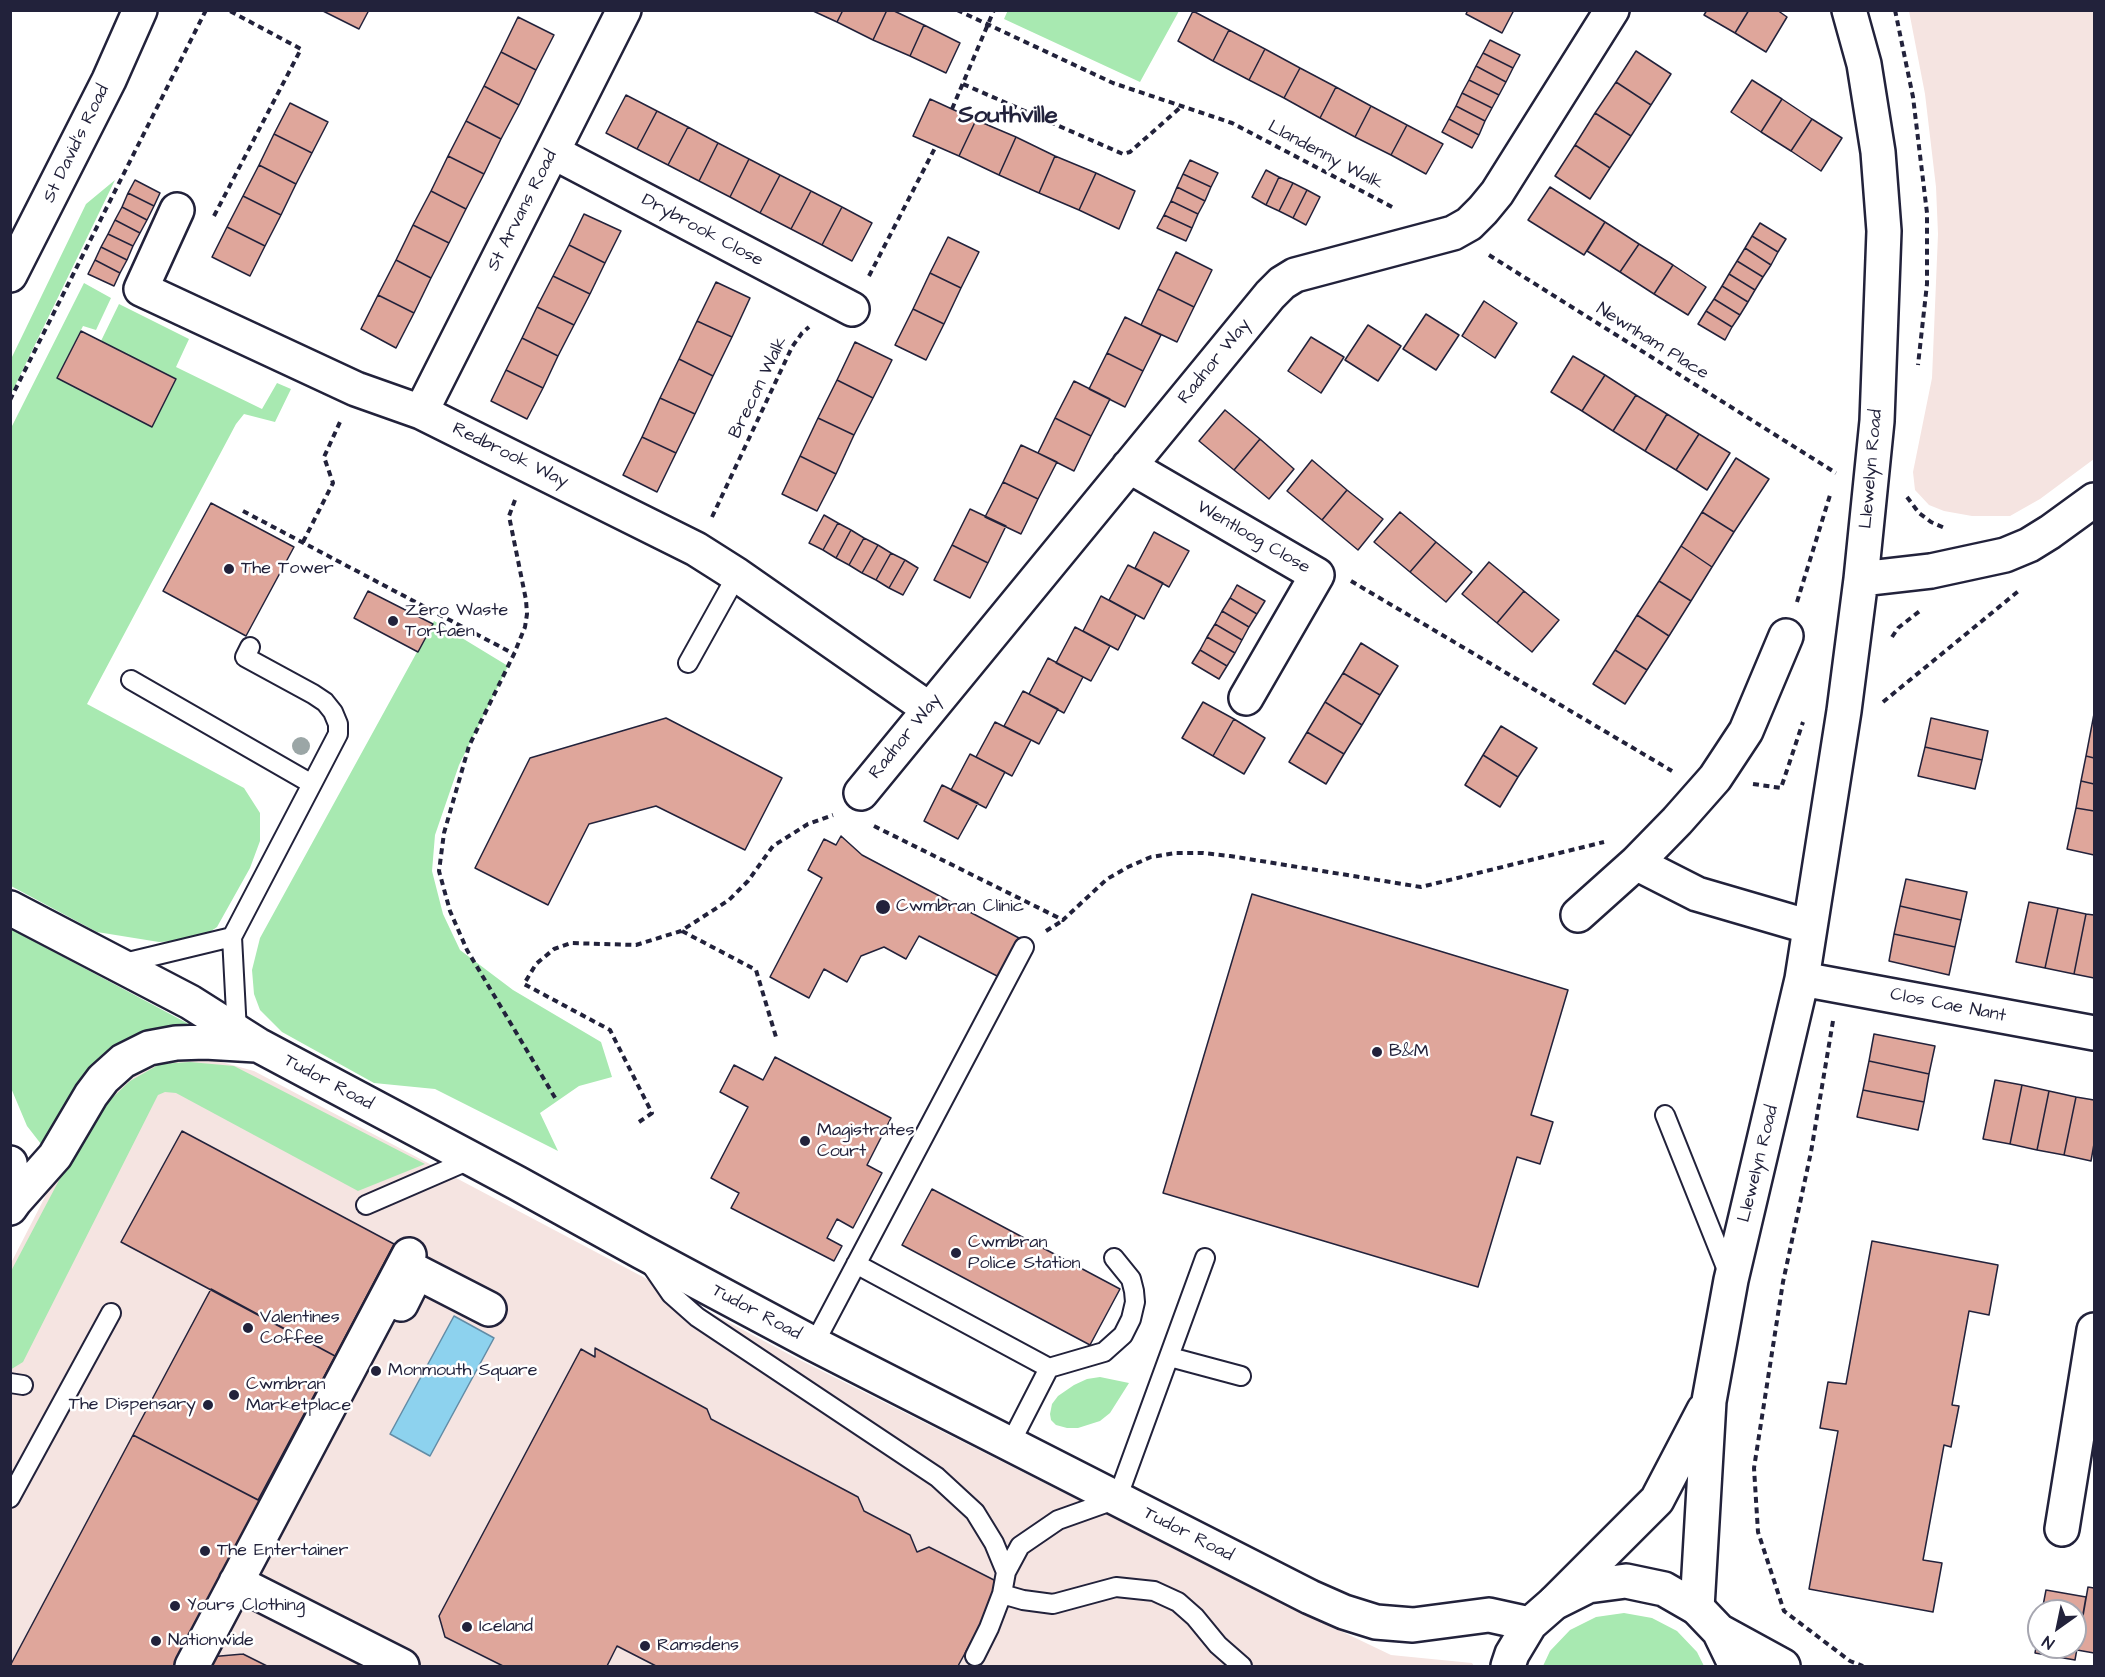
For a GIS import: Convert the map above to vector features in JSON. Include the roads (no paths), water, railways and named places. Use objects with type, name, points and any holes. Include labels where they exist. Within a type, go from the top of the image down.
[{"type":"street","name":"St David's Road","points":[[10,275],[109,80],[140,10]]},
{"type":"street","name":"Radnor Way","points":[[852,802],[1282,283],[1311,270],[1453,233],[1469,224],[1497,193],[1611,10]]},
{"type":"street","name":"Llewelyn Road","points":[[1697,1608],[1709,1401],[1731,1280],[1802,979],[1862,579],[1877,421],[1884,231],[1878,152],[1866,75],[1849,10]]},
{"type":"street","name":"St Arvans Road","points":[[422,412],[621,11]]},
{"type":"street","name":"Drybrook Close","points":[[553,152],[852,309]]},
{"type":"street","name":"Redbrook Way","points":[[177,210],[141,289],[356,388],[422,412],[696,549],[929,709]]},
{"type":"street","name":"Wentloog Close","points":[[1129,466],[1317,575],[1246,698]]},
{"type":"street","points":[[1862,579],[1931,571],[2005,555],[2030,545],[2094,500]]},
{"type":"street","points":[[1578,915],[1636,863],[1715,777],[1737,747],[1753,716],[1786,636]]},
{"type":"street","points":[[1636,863],[1697,894],[1810,927]]},
{"type":"street","name":"Tudor Road","points":[[10,908],[190,1002],[248,1039],[814,1344],[1310,1597],[1344,1612],[1376,1622],[1413,1625],[1489,1615],[1542,1613]]},
{"type":"street","name":"Clos Cae Nant","points":[[1802,979],[2094,1033]]},
{"type":"street","points":[[13,1205],[56,1156],[91,1095],[103,1079],[123,1061],[149,1048],[176,1042],[248,1039]]},
{"type":"street","points":[[10,1163],[13,1205]]},
{"type":"street","points":[[245,1587],[410,1255]]},
{"type":"street","points":[[192,1666],[245,1587],[417,1272],[489,1309]]},
{"type":"street","points":[[2062,1529],[2094,1330]]},
{"type":"street","name":"Llewelyn Road","points":[[1509,1666],[1512,1654],[1542,1613],[1657,1500],[1709,1401]]},
{"type":"street","points":[[1542,1613],[1588,1586],[1626,1581],[1664,1589],[1697,1608],[1719,1631],[1736,1666]]},
{"type":"street","points":[[245,1587],[402,1666]]},
{"type":"street","points":[[1719,1631],[1783,1666]]},
{"type":"lane","points":[[688,663],[737,575]]},
{"type":"lane","points":[[248,1039],[232,938],[338,734],[338,724],[333,712],[325,702],[245,657],[250,647]]},
{"type":"lane","points":[[131,680],[312,784]]},
{"type":"lane","points":[[118,964],[232,938]]},
{"type":"lane","points":[[814,1344],[1023,947]]},
{"type":"lane","points":[[1665,1115],[1731,1280]]},
{"type":"lane","points":[[366,1204],[472,1159]]},
{"type":"lane","points":[[642,1252],[671,1294],[697,1317],[938,1477],[975,1512],[994,1543],[1006,1572]]},
{"type":"lane","points":[[856,1264],[1049,1368],[1104,1352],[1124,1335],[1133,1311],[1134,1291],[1131,1279],[1114,1258]]},
{"type":"lane","points":[[975,1656],[1002,1594],[1006,1572],[1020,1546],[1058,1520],[1117,1500],[1205,1258]]},
{"type":"lane","points":[[10,1498],[111,1313]]},
{"type":"lane","points":[[1170,1357],[1241,1376]]},
{"type":"lane","points":[[1010,1444],[1049,1368]]},
{"type":"lane","points":[[1002,1594],[1023,1600],[1053,1604],[1116,1587],[1154,1592],[1178,1602],[1195,1617],[1218,1645],[1242,1666]]},
{"type":"water","points":[[454,1316],[494,1338],[430,1456],[390,1434]]},
{"type":"place","name":"The Tower","points":[[229,569]]},
{"type":"place","name":"Zero Waste Torfaen","points":[[393,621]]},
{"type":"place","name":"Cwmbran Clinic","points":[[883,907]]},
{"type":"place","name":"B&M","points":[[1377,1052]]},
{"type":"place","name":"Magistrates Court","points":[[805,1141]]},
{"type":"place","name":"Cwmbran Police Station","points":[[956,1253]]},
{"type":"place","name":"Valentines Coffee","points":[[248,1328]]},
{"type":"place","name":"Monmouth Square","points":[[376,1371]]},
{"type":"place","name":"Cwmbran Marketplace","points":[[234,1395]]},
{"type":"place","name":"The Dispensary","points":[[208,1405]]},
{"type":"place","name":"The Entertainer","points":[[205,1551]]},
{"type":"place","name":"Yours Clothing","points":[[175,1606]]},
{"type":"place","name":"Iceland","points":[[467,1627]]},
{"type":"place","name":"Nationwide","points":[[156,1641]]},
{"type":"place","name":"Ramsdens","points":[[645,1646]]},
{"type":"district","name":"Southville","points":[[1008,117]]}]
